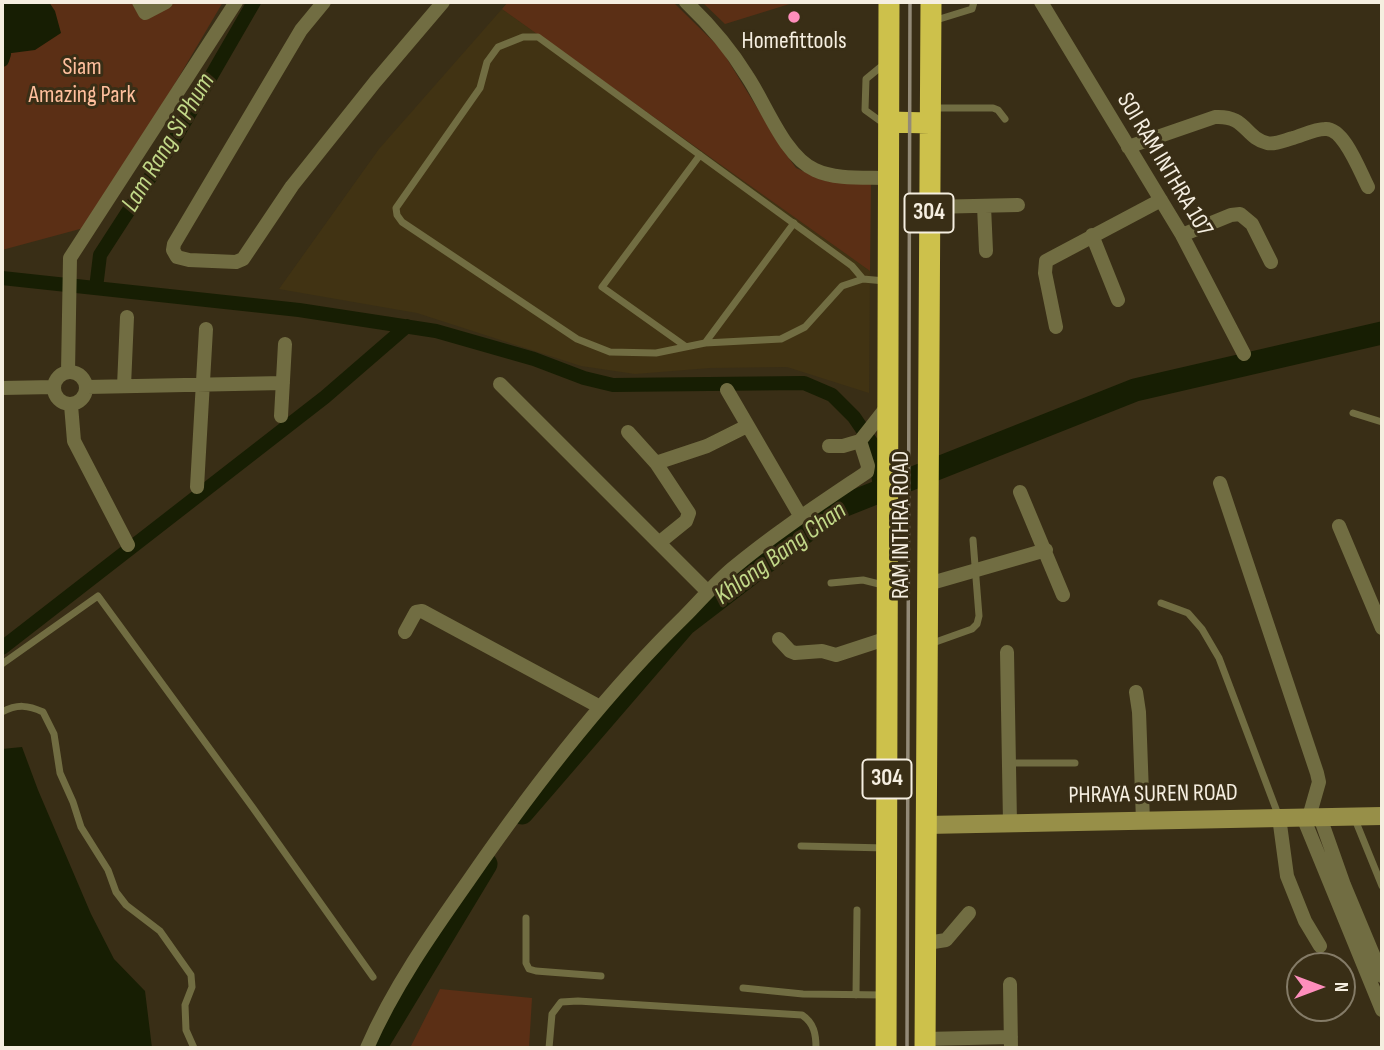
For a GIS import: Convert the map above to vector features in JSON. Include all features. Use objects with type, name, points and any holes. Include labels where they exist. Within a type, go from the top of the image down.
[{"type":"highway","name":"RAM INTHRA ROAD","points":[[886,1048],[889,2]]},
{"type":"highway","name":"RAM INTHRA ROAD","points":[[925,1044],[931,12]]},
{"type":"highway","points":[[889,125],[930,116]]},
{"type":"street","points":[[139,2],[145,13],[166,2]]},
{"type":"street","points":[[68,372],[70,258],[236,2]]},
{"type":"street","points":[[324,2],[301,30],[193,208],[174,244],[173,250],[177,257],[189,260],[243,259],[292,186],[443,2]]},
{"type":"street","points":[[686,2],[718,35],[741,66],[797,158],[816,171],[846,177],[889,178]]},
{"type":"street","name":"SOI RAM INTHRA 107","points":[[1041,2],[1182,235],[1244,354]]},
{"type":"street","points":[[1128,147],[1215,117],[1236,120],[1266,143],[1276,143],[1324,128],[1334,130],[1342,137],[1368,187]]},
{"type":"street","points":[[1056,327],[1045,273],[1046,261],[1161,200]]},
{"type":"street","points":[[929,207],[1018,205]]},
{"type":"street","points":[[984,206],[986,251]]},
{"type":"street","points":[[1182,235],[1231,215],[1240,214],[1252,224],[1271,262]]},
{"type":"street","points":[[1091,235],[1118,300]]},
{"type":"street","points":[[124,386],[127,317]]},
{"type":"street","points":[[197,487],[205,329]]},
{"type":"street","points":[[281,416],[285,344]]},
{"type":"street","points":[[68,372],[83,377],[87,387],[81,401],[71,405],[57,398],[54,387],[58,377],[68,372]]},
{"type":"street","points":[[87,387],[283,383]]},
{"type":"street","points":[[500,384],[708,592]]},
{"type":"street","points":[[2,388],[54,387]]},
{"type":"street","points":[[727,390],[801,517]]},
{"type":"street","points":[[829,446],[843,446],[865,435],[889,404]]},
{"type":"street","points":[[71,405],[74,441],[128,545]]},
{"type":"street","points":[[656,463],[707,446],[747,426]]},
{"type":"street","points":[[628,432],[656,463],[689,513],[686,521],[660,542]]},
{"type":"street","points":[[367,1048],[387,1006],[433,932],[505,829],[600,707],[636,663],[732,569],[867,472],[869,466],[865,435]]},
{"type":"street","points":[[1220,483],[1317,773],[1319,782],[1310,817],[1382,1010]]},
{"type":"street","points":[[1020,492],[1063,594]]},
{"type":"street","points":[[1339,526],[1376,594],[1382,628]]},
{"type":"street","points":[[928,584],[1046,550]]},
{"type":"street","points":[[405,632],[416,612],[422,611],[600,707]]},
{"type":"street","points":[[779,639],[795,653],[822,651],[836,655],[888,638]]},
{"type":"street","points":[[1007,652],[1010,823]]},
{"type":"street","points":[[1136,692],[1143,821]]},
{"type":"street","name":"PHRAYA SUREN ROAD","points":[[926,825],[1382,816]]},
{"type":"street","points":[[1279,817],[1287,876],[1305,920],[1320,946]]},
{"type":"street","points":[[1310,817],[1345,885],[1382,976]]},
{"type":"street","points":[[927,943],[946,940],[969,913]]},
{"type":"street","points":[[925,1044],[1011,1043],[1010,984]]},
{"type":"lane","points":[[931,12],[972,9],[974,2]]},
{"type":"lane","points":[[863,279],[852,266],[538,37],[523,37],[498,47],[487,62],[480,88],[396,208],[402,222],[577,339],[610,352],[636,354],[705,343],[774,340],[795,334],[811,321],[842,285],[863,279],[888,281]]},
{"type":"lane","points":[[930,116],[993,108],[1005,119]]},
{"type":"lane","points":[[685,346],[602,287],[700,155]]},
{"type":"lane","points":[[705,343],[794,223]]},
{"type":"lane","points":[[1353,413],[1382,422]]},
{"type":"lane","points":[[928,644],[972,629],[977,624],[979,617],[973,540]]},
{"type":"lane","points":[[831,583],[863,580],[887,585]]},
{"type":"lane","points":[[2,664],[98,596],[373,977]]},
{"type":"lane","points":[[1161,603],[1188,612],[1202,629],[1219,658],[1279,817]]},
{"type":"lane","points":[[2,712],[13,706],[29,706],[43,712],[54,734],[60,774],[74,802],[81,827],[108,870],[116,892],[126,905],[160,931],[191,975],[192,987],[185,1005],[186,1030],[194,1048]]},
{"type":"lane","points":[[1009,763],[1075,763]]},
{"type":"lane","points":[[1354,817],[1382,886]]},
{"type":"lane","points":[[800,846],[886,848]]},
{"type":"lane","points":[[856,995],[857,910]]},
{"type":"lane","points":[[526,918],[526,963],[529,969],[601,976]]},
{"type":"lane","points":[[743,988],[803,994],[886,995]]},
{"type":"lane","points":[[550,1048],[552,1014],[561,1002],[578,1001],[802,1015],[814,1029],[816,1048]]},
{"type":"shaded area","points":[[2,2],[49,2],[55,11],[61,33],[35,50],[2,53]]},
{"type":"shaded area","points":[[502,9],[870,271],[869,393],[787,367],[710,368],[635,374],[581,366],[417,313],[279,289],[379,149]]},
{"type":"shaded area","points":[[22,747],[91,914],[114,959],[145,991],[152,1048],[2,1048],[2,749]]},
{"type":"green space","name":"Siam Amazing Park","points":[[2,2],[223,2],[91,226],[2,250]]},
{"type":"green space","points":[[508,2],[673,2],[721,49],[796,168],[825,181],[871,184],[870,271],[502,9]]},
{"type":"green space","points":[[702,2],[796,2],[725,24]]},
{"type":"green space","points":[[440,989],[532,998],[529,1048],[410,1048]]},
{"type":"waterway","name":"Lam Rang Si Phum","points":[[96,288],[100,255],[173,142],[254,2]]},
{"type":"waterway","points":[[2,60],[4,54]]},
{"type":"waterway","points":[[2,278],[299,310],[436,331],[613,385],[804,383],[832,395],[854,417],[873,445],[880,486]]},
{"type":"waterway","points":[[2,648],[325,397],[407,326]]},
{"type":"waterway","name":"Khlong Bang Chan","points":[[522,813],[685,624],[835,509],[1135,390],[1382,333]]},
{"type":"waterway","name":"Khlong Bang Chan","points":[[375,1048],[486,864]]},
{"type":"railway","points":[[907,1048],[910,2]]},
{"type":"place","name":"Homefittools","points":[[794,17]]}]
